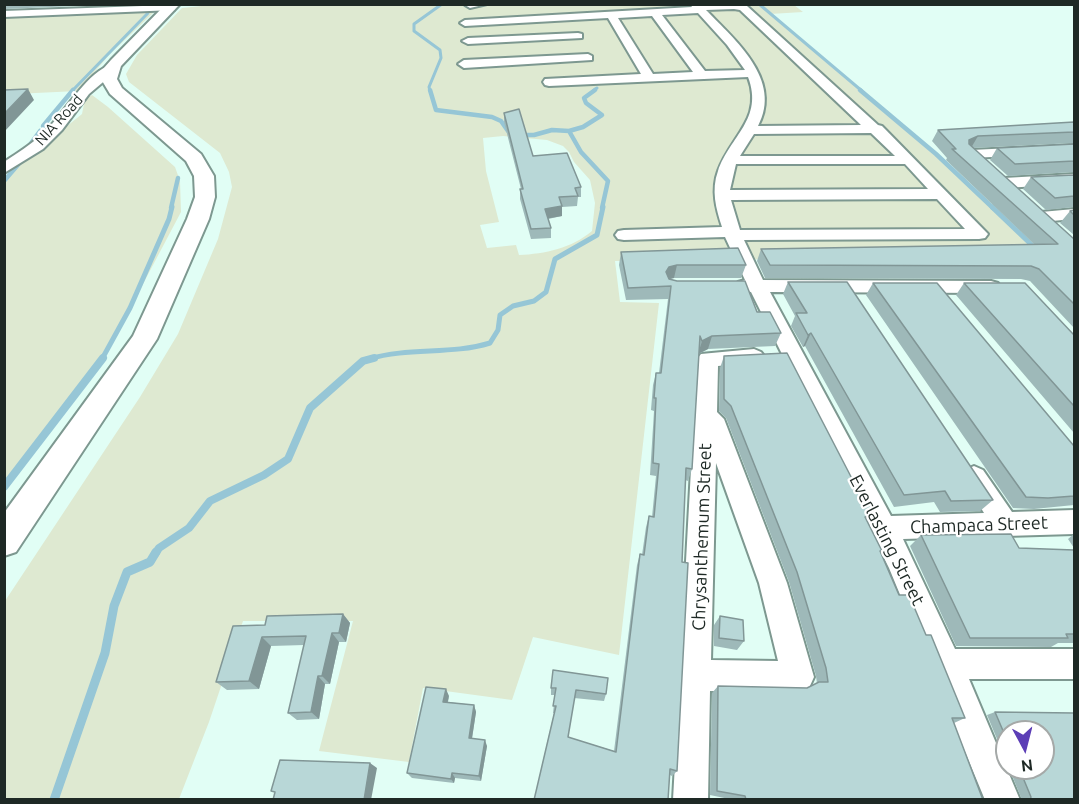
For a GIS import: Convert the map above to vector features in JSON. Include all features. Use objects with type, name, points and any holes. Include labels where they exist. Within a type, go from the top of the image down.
[{"type":"main road","points":[[4,541],[144,339],[198,219],[205,197],[206,186],[200,167],[194,158],[116,91],[109,79],[111,69],[172,6]]},
{"type":"street","points":[[58,12],[70,4]]},
{"type":"street","points":[[470,5],[482,4]]},
{"type":"street","points":[[564,4],[598,80]]},
{"type":"street","points":[[4,14],[172,6]]},
{"type":"street","points":[[465,23],[655,13],[697,7],[734,6],[743,8],[810,72],[877,129],[979,234],[624,235]]},
{"type":"street","points":[[697,7],[736,51],[758,85],[761,107],[726,171],[723,195],[942,194]]},
{"type":"street","points":[[655,13],[687,53],[701,75]]},
{"type":"street","points":[[611,15],[650,78]]},
{"type":"street","points":[[468,41],[578,36]]},
{"type":"street","points":[[464,64],[588,58]]},
{"type":"street","name":"NIA Road","points":[[4,169],[43,140],[85,91],[111,69]]},
{"type":"street","points":[[549,82],[752,73]]},
{"type":"street","points":[[749,130],[877,129]]},
{"type":"street","points":[[1058,232],[971,154],[1074,149]]},
{"type":"street","points":[[731,160],[909,160]]},
{"type":"street","points":[[995,176],[1074,179]]},
{"type":"street","name":"Everlasting Street","points":[[723,195],[733,233],[758,286],[915,592],[1003,800]]},
{"type":"street","points":[[1041,216],[1074,214]]},
{"type":"street","points":[[847,285],[861,305]]},
{"type":"street","points":[[722,286],[1010,287]]},
{"type":"street","points":[[935,286],[950,304]]},
{"type":"street","name":"Chrysanthemum Street","points":[[690,800],[708,409],[708,359],[792,355]]},
{"type":"street","points":[[696,675],[798,677],[773,584],[708,409]]},
{"type":"street","points":[[960,455],[1006,525]]},
{"type":"street","name":"Champaca Street","points":[[884,528],[1074,522]]},
{"type":"street","points":[[946,664],[1074,664]]},
{"type":"green space","points":[[221,4],[794,5],[803,12],[770,14],[936,154],[1043,256],[615,261],[620,302],[659,303],[619,655],[533,637],[512,700],[423,688],[409,762],[319,751],[353,621],[243,621],[209,722],[179,799],[5,800],[5,601],[140,397],[178,334],[218,239],[232,187],[229,172],[220,153],[129,82],[126,74],[137,55],[182,8]],"holes":[[[503,136],[547,140],[563,146],[590,180],[595,203],[592,231],[567,246],[539,253],[519,255],[516,245],[487,248],[480,225],[499,222],[486,171],[483,138]]]},
{"type":"green space","points":[[154,12],[110,54],[78,91],[14,94],[5,103],[5,17]]},
{"type":"green space","points":[[92,95],[175,167],[180,181],[181,212],[106,354],[5,488],[5,176],[82,114],[85,99]]},
{"type":"building","points":[[28,89],[4,114],[4,90]]},
{"type":"building","points":[[519,109],[533,156],[567,153],[581,187],[575,188],[578,196],[559,197],[562,206],[545,209],[551,228],[531,229],[520,189],[523,189],[504,113]]},
{"type":"building","points":[[1074,122],[1074,132],[978,136],[969,140],[969,144],[1074,239],[1074,304],[1039,269],[1031,266],[770,265],[761,249],[1058,244],[952,149],[956,149],[938,130]]},
{"type":"building","points":[[1074,144],[1074,161],[1015,164],[997,148]]},
{"type":"building","points":[[1074,175],[1074,196],[1055,198],[1031,177]]},
{"type":"building","points":[[738,248],[746,265],[677,265],[669,267],[666,272],[669,279],[677,281],[745,281],[757,312],[770,312],[781,333],[712,336],[702,341],[700,336],[692,469],[686,468],[682,562],[688,563],[677,771],[670,769],[668,800],[534,800],[556,706],[553,706],[556,688],[551,688],[553,670],[608,678],[606,694],[576,690],[568,737],[616,752],[640,554],[644,555],[649,516],[654,517],[659,464],[653,463],[656,398],[654,398],[656,373],[661,373],[671,286],[628,288],[621,252]]},
{"type":"building","points":[[788,282],[847,282],[993,500],[951,501],[945,491],[904,495],[811,333],[808,335],[796,313],[807,313]]},
{"type":"building","points":[[873,283],[937,283],[1074,446],[1074,496],[1026,497]]},
{"type":"building","points":[[964,283],[1025,283],[1074,335],[1074,406]]},
{"type":"building","points":[[787,353],[862,498],[866,498],[873,511],[873,516],[865,517],[882,551],[880,551],[899,595],[909,595],[926,635],[931,635],[965,718],[952,718],[983,800],[746,800],[745,796],[717,791],[718,686],[807,688],[819,682],[828,682],[826,668],[797,572],[731,406],[724,399],[724,356]]},
{"type":"building","points":[[1011,534],[1019,548],[1074,550],[1074,634],[1066,634],[1068,638],[970,638],[921,535]]},
{"type":"building","points":[[343,614],[339,633],[332,633],[322,676],[318,676],[311,712],[288,713],[306,636],[262,637],[249,681],[216,682],[233,626],[265,625],[267,616]]},
{"type":"building","points":[[720,616],[743,620],[744,641],[719,638]]},
{"type":"building","points":[[426,687],[446,689],[443,702],[474,705],[469,738],[485,740],[479,776],[452,773],[451,779],[407,773]]},
{"type":"building","points":[[995,712],[1074,713],[1074,800],[1030,800],[1031,797],[1024,780],[1055,780],[1055,720],[998,720]]},
{"type":"building","points":[[280,760],[370,763],[364,800],[273,800],[275,792],[271,791]]},
{"type":"waterway","points":[[430,91],[429,87],[441,58],[440,50],[414,31],[414,24],[442,4]]},
{"type":"waterway","points":[[759,4],[862,91]]},
{"type":"waterway","points":[[72,91],[148,13]]},
{"type":"waterway","points":[[593,91],[597,88]]},
{"type":"waterway","points":[[43,126],[73,90]]},
{"type":"waterway","points":[[430,90],[436,110],[492,117],[501,121],[508,131],[519,135],[534,135],[552,130],[569,131]]},
{"type":"waterway","points":[[569,131],[583,127],[602,115],[586,103],[584,98],[595,90]]},
{"type":"waterway","points":[[860,90],[936,154],[993,208]]},
{"type":"waterway","points":[[26,150],[40,131]]},
{"type":"waterway","points":[[569,131],[581,152],[608,181],[602,208]]},
{"type":"waterway","points":[[4,181],[22,160]]},
{"type":"waterway","points":[[171,208],[178,178]]},
{"type":"waterway","points":[[102,359],[130,308],[169,219],[172,207]]},
{"type":"waterway","points":[[369,359],[399,353],[460,349],[490,343],[498,330],[500,315],[513,306],[534,301],[546,292],[555,259],[597,235],[603,207]]},
{"type":"waterway","points":[[992,207],[1037,250]]},
{"type":"waterway","points":[[4,487],[103,358]]},
{"type":"waterway","points":[[155,554],[159,548],[189,528],[210,501],[264,475],[288,459],[310,408],[363,361],[374,358]]},
{"type":"waterway","points":[[54,800],[105,653],[114,606],[127,572],[150,562],[156,552]]}]
